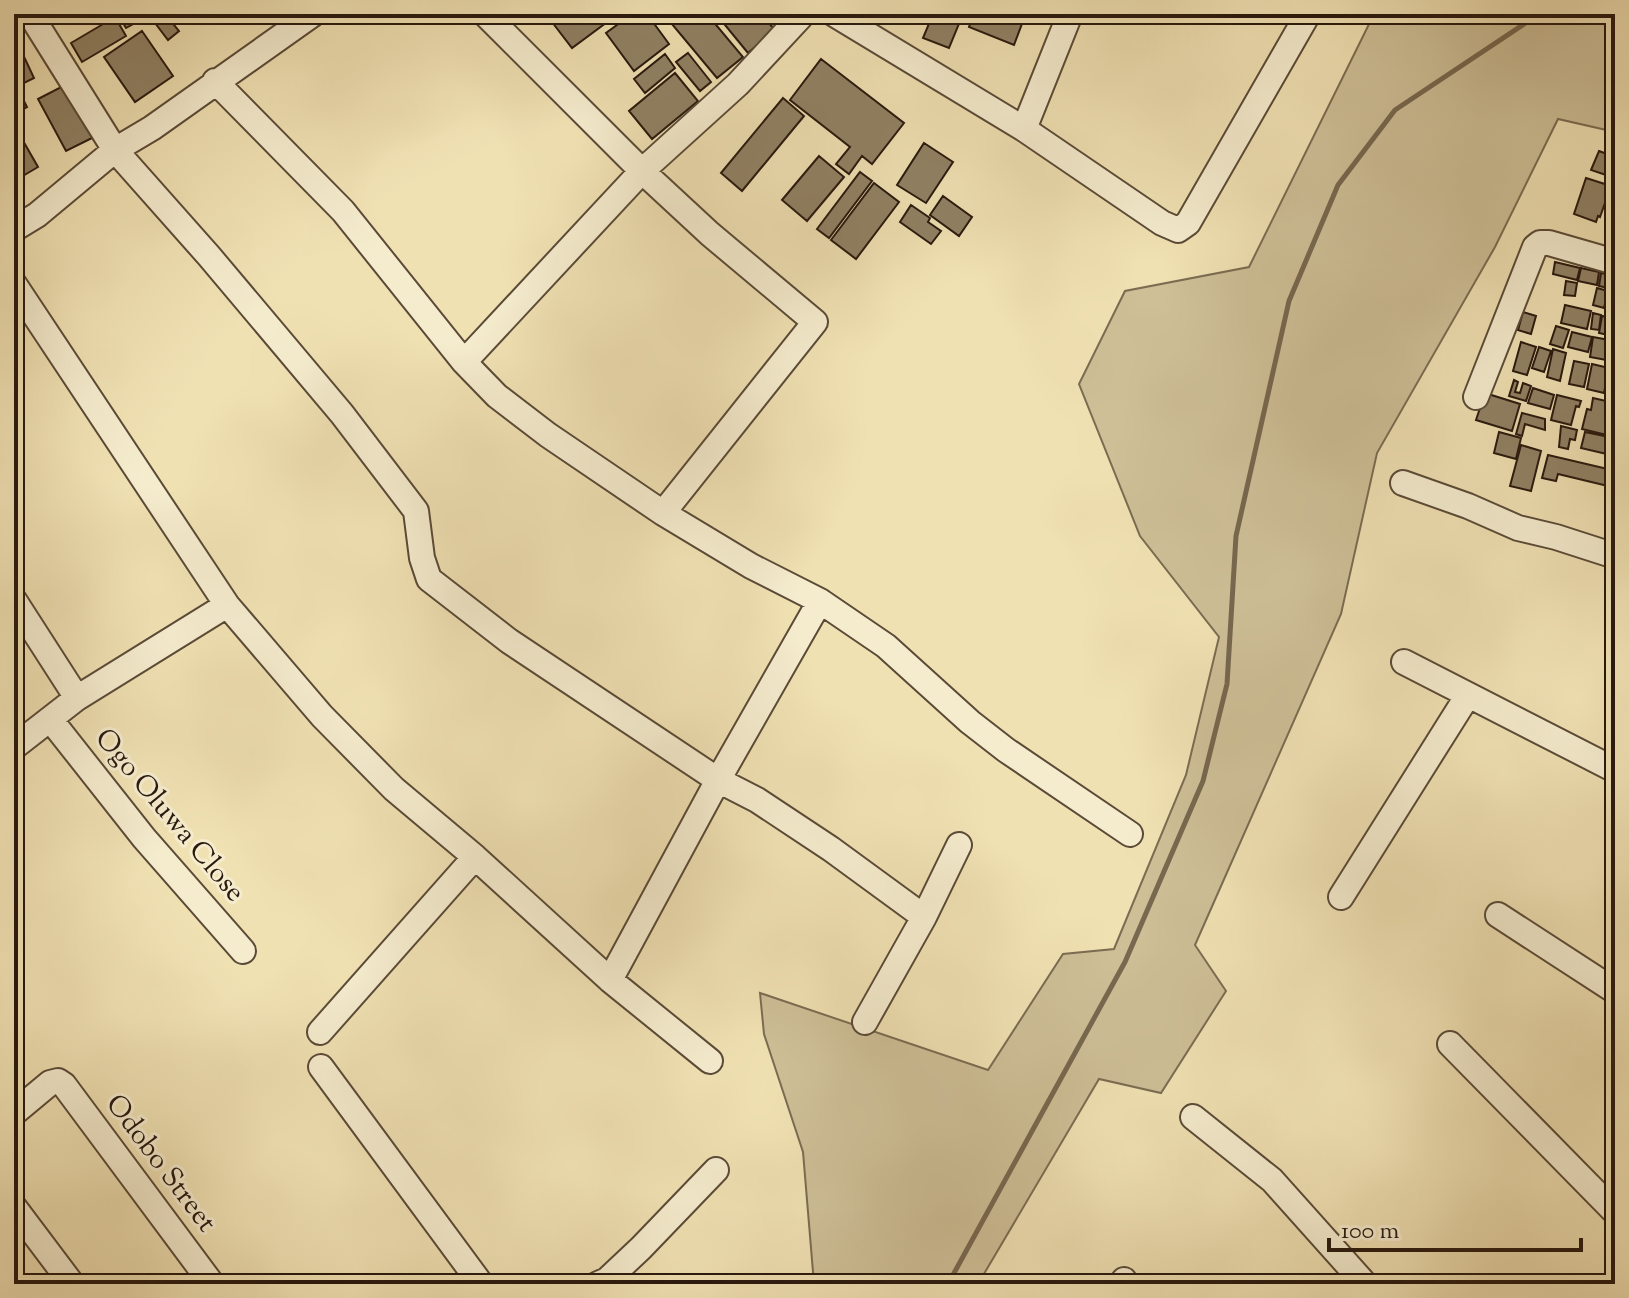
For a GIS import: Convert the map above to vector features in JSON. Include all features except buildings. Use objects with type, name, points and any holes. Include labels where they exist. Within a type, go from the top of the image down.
[{"type":"street","points":[[30,14],[115,150],[342,414],[418,514],[422,558],[429,579],[509,641],[718,780],[757,800],[831,849],[924,917]]},
{"type":"street","points":[[14,229],[37,215],[115,150],[152,128],[313,14]]},
{"type":"street","points":[[485,14],[642,171],[710,234],[815,322],[663,513]]},
{"type":"street","points":[[464,362],[642,171],[738,84],[803,14]]},
{"type":"street","points":[[834,14],[1024,129],[1162,223],[1178,230],[1188,223],[1308,14]]},
{"type":"street","points":[[1024,129],[1070,14]]},
{"type":"street","points":[[215,81],[343,211],[464,362],[497,396],[548,435],[663,513],[751,566],[820,601],[886,646],[970,722],[1006,750],[1130,834]]},
{"type":"street","points":[[1476,397],[1535,247],[1540,243],[1549,243],[1615,262]]},
{"type":"street","points":[[14,284],[227,605],[322,716],[394,789],[475,857],[610,980],[710,1061]]},
{"type":"street","points":[[1403,483],[1518,528],[1615,556]]},
{"type":"street","points":[[14,600],[77,698]]},
{"type":"street","points":[[610,980],[718,780],[820,601]]},
{"type":"street","points":[[14,747],[77,698],[227,605]]},
{"type":"street","points":[[1404,662],[1615,770]]},
{"type":"street","points":[[1341,897],[1468,695]]},
{"type":"street","name":"Ogo Oluwa Close","points":[[50,719],[144,838],[243,951]]},
{"type":"street","points":[[865,1022],[924,917],[959,845]]},
{"type":"street","points":[[320,1032],[475,857]]},
{"type":"street","points":[[1498,915],[1615,991]]},
{"type":"street","points":[[1450,1044],[1615,1212]]},
{"type":"street","points":[[321,1067],[481,1284]]},
{"type":"street","name":"Odobo Street","points":[[14,1113],[50,1083],[58,1081],[64,1085],[212,1284]]},
{"type":"street","points":[[1193,1117],[1272,1180],[1365,1284]]},
{"type":"street","points":[[598,1284],[607,1280],[641,1248],[716,1170]]},
{"type":"street","points":[[14,1207],[72,1284]]},
{"type":"shaded area","points":[[1374,14],[1615,14],[1615,132],[1558,119],[1495,247],[1377,453],[1341,614],[1195,945],[1226,991],[1161,1093],[1099,1079],[978,1284],[814,1284],[803,1152],[764,1034],[760,993],[988,1070],[1063,954],[1114,949],[1186,775],[1219,637],[1140,536],[1079,384],[1125,291],[1249,267]]},
{"type":"waterway","points":[[948,1284],[1125,962],[1203,781],[1227,684],[1236,536],[1289,301],[1338,185],[1395,110],[1539,14]]}]
